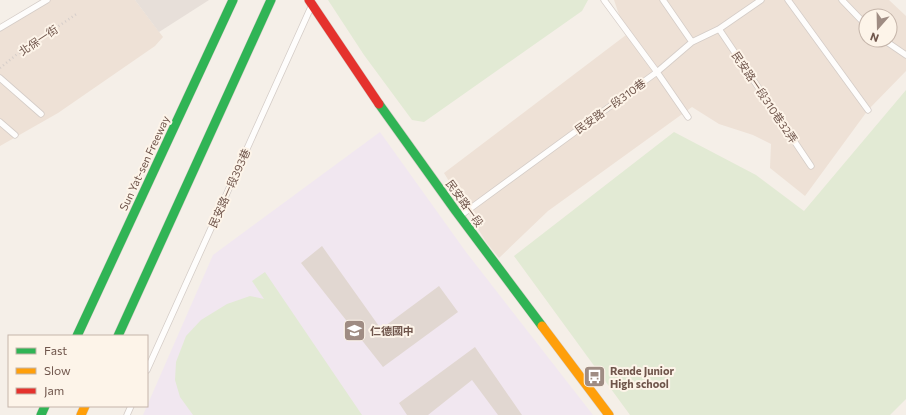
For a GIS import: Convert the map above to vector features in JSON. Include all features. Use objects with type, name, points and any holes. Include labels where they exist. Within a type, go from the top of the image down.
[{"type":"main road","name":"Sun Yat-sen Freeway","points":[[77,335],[233,0]]},
{"type":"main road","points":[[118,335],[271,0]]},
{"type":"main road","name":"民安路一段","points":[[310,2],[377,102],[608,415]]},
{"type":"lane","points":[[0,28],[41,2],[47,0]]},
{"type":"lane","points":[[604,0],[688,117]]},
{"type":"lane","points":[[663,0],[692,42]]},
{"type":"lane","points":[[788,0],[868,110]]},
{"type":"lane","points":[[842,0],[858,17]]},
{"type":"lane","name":"民安路一段310巷","points":[[460,216],[657,72],[692,42],[719,29],[758,1]]},
{"type":"lane","name":"民安路一段393巷","points":[[148,368],[310,2]]},
{"type":"lane","name":"民安路一段310巷32弄","points":[[719,29],[811,166]]},
{"type":"lane","points":[[895,48],[906,56]]},
{"type":"lane","points":[[0,78],[41,114]]},
{"type":"lane","points":[[0,122],[15,135]]},
{"type":"path","name":"北保一街","points":[[0,68],[16,55],[78,13]]},
{"type":"shaded area","points":[[41,0],[135,0],[163,37],[155,46],[58,113],[0,146],[0,30]]},
{"type":"shaded area","points":[[135,0],[209,0],[159,32]]},
{"type":"shaded area","points":[[614,0],[889,0],[898,8],[858,8],[858,48],[898,48],[898,8],[906,16],[906,71],[868,110],[805,196],[770,168],[771,144],[753,135],[719,124],[692,107],[548,211],[499,258],[486,242],[444,173],[626,35]]},
{"type":"shaded area","name":"仁德國中","points":[[380,132],[466,252],[593,415],[143,415],[146,407],[148,407],[148,404],[213,255]]},
{"type":"green space","points":[[328,0],[588,0],[582,11],[424,122],[412,120],[364,55]]},
{"type":"green space","points":[[906,90],[906,399],[890,415],[630,415],[514,256],[674,132],[756,175],[804,211]]},
{"type":"green space","points":[[265,272],[362,415],[193,415],[180,397],[175,380],[176,362],[186,336],[201,320],[227,304],[250,296],[264,299],[252,281]]},
{"type":"building","points":[[322,246],[381,329],[439,286],[458,312],[383,367],[301,263]]},
{"type":"building","points":[[475,347],[522,415],[498,415],[472,380],[428,415],[407,415],[399,403]]},
{"type":"traffic: fast","points":[[77,335],[233,0]]},
{"type":"traffic: fast","points":[[118,335],[271,0]]},
{"type":"traffic: fast","points":[[379,104],[455,210],[542,326]]},
{"type":"traffic: fast","points":[[41,415],[45,407]]},
{"type":"traffic: slow","points":[[542,326],[609,415]]},
{"type":"traffic: slow","points":[[81,415],[85,407]]},
{"type":"traffic: jam","points":[[309,0],[379,104]]},
{"type":"place","name":"仁德國中","points":[[354,330]]},
{"type":"place","name":"Rende Junior High school","points":[[594,376]]}]
